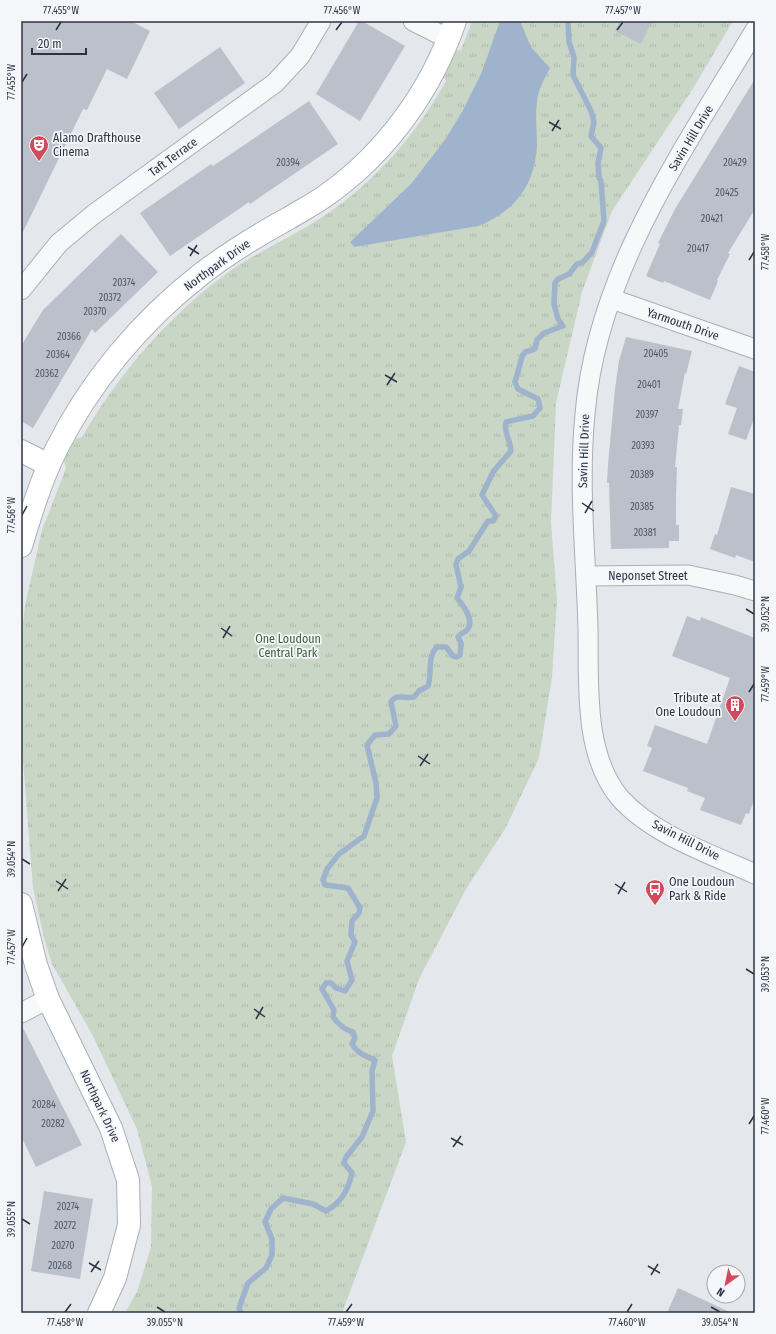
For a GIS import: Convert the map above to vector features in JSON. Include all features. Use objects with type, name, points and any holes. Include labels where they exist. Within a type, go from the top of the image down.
[{"type":"street","name":"Taft Terrace","points":[[21,290],[59,243],[94,214],[275,83],[300,56],[321,21]]},
{"type":"street","points":[[413,21],[452,30]]},
{"type":"street","name":"Northpark Drive","points":[[21,546],[33,507],[49,465],[66,432],[91,392],[120,352],[163,307],[200,275],[250,240],[328,194],[354,172],[398,127],[419,97],[435,70],[452,30]]},
{"type":"street","name":"Savin Hill Drive","points":[[755,30],[650,208],[624,264],[600,331],[591,370],[585,414],[582,489],[590,713],[599,760],[620,797],[638,815],[661,831],[755,874]]},
{"type":"street","name":"Yarmouth Drive","points":[[612,299],[755,349]]},
{"type":"street","points":[[21,451],[49,465]]},
{"type":"street","name":"Neponset Street","points":[[586,576],[688,575],[735,585],[755,592]]},
{"type":"street","name":"Northpark Drive","points":[[21,904],[36,965],[48,999],[111,1128],[128,1180],[129,1225],[115,1278],[99,1313]]},
{"type":"street","points":[[21,1013],[48,999]]},
{"type":"green space","name":"One Loudoun Central Park","points":[[472,21],[733,21],[692,90],[612,211],[582,292],[556,403],[551,522],[557,600],[552,677],[539,758],[505,829],[466,889],[419,979],[392,1056],[406,1142],[342,1313],[125,1313],[137,1292],[151,1247],[152,1186],[137,1129],[93,1036],[52,964],[44,938],[33,888],[21,735],[21,642],[25,605],[42,530],[66,468],[64,461],[75,439],[82,437],[113,390],[147,346],[186,306],[230,271],[330,212],[350,197],[387,162],[419,124],[433,103],[446,81],[444,76],[455,51],[461,50]]},
{"type":"water","points":[[500,21],[520,21],[531,47],[550,68],[538,98],[536,113],[537,145],[532,173],[520,196],[502,213],[478,226],[354,247],[350,242],[411,184],[447,137],[463,110],[481,74]]},
{"type":"building","name":"Alamo Drafthouse Cinema","points":[[21,21],[131,21],[150,31],[127,79],[107,69],[87,110],[83,109],[21,236]]},
{"type":"building","points":[[359,21],[362,21],[405,46],[360,121],[316,94]]},
{"type":"building","points":[[620,21],[652,21],[641,44],[615,31]]},
{"type":"building","points":[[220,47],[245,83],[179,129],[154,93]]},
{"type":"building","points":[[755,79],[755,209],[728,253],[730,254],[717,280],[718,281],[710,300],[664,281],[663,283],[646,276],[660,244],[658,243],[675,209]]},
{"type":"building","points":[[309,101],[338,144],[170,256],[140,213],[211,164],[213,166]]},
{"type":"building","points":[[121,234],[158,272],[95,333],[92,329],[33,428],[21,421],[21,346],[43,310]]},
{"type":"building","points":[[626,337],[692,351],[686,374],[685,373],[678,409],[683,409],[681,425],[679,425],[675,467],[677,467],[676,525],[679,525],[679,541],[669,541],[669,548],[611,549],[609,483],[607,483],[608,464],[615,389],[619,361]]},
{"type":"building","points":[[739,366],[755,372],[755,416],[746,440],[728,434],[737,408],[725,404]]},
{"type":"building","points":[[731,487],[755,494],[755,562],[736,555],[735,558],[710,549],[715,534],[717,535]]},
{"type":"building","name":"Tribute at One Loudoun","points":[[687,616],[700,621],[701,617],[755,638],[755,798],[749,814],[746,813],[741,825],[700,810],[705,798],[687,791],[688,788],[643,771],[652,748],[647,746],[655,725],[707,744],[730,678],[672,656]]},
{"type":"building","points":[[21,1024],[82,1145],[36,1167],[21,1136]]},
{"type":"building","points":[[44,1191],[93,1199],[80,1279],[31,1271]]},
{"type":"building","points":[[678,1288],[706,1301],[706,1304],[713,1304],[732,1313],[667,1313]]},
{"type":"waterway","points":[[241,1313],[239,1308],[248,1283],[266,1268],[272,1255],[272,1239],[265,1222],[271,1209],[283,1198],[313,1204],[326,1211],[336,1204],[344,1195],[352,1173],[344,1163],[346,1157],[362,1137],[373,1111],[372,1071],[375,1060],[356,1050],[352,1044],[355,1038],[353,1032],[347,1030],[333,1017],[334,1010],[322,989],[326,983],[331,983],[336,988],[345,991],[352,980],[347,961],[355,942],[351,935],[352,921],[359,913],[360,908],[348,888],[325,885],[323,880],[327,869],[339,854],[364,836],[377,798],[376,783],[367,745],[375,735],[389,734],[396,726],[391,702],[393,699],[398,697],[414,697],[419,691],[428,686],[432,655],[437,647],[446,647],[453,656],[457,657],[460,655],[461,643],[458,637],[466,631],[470,623],[468,614],[457,598],[461,587],[456,565],[458,559],[469,551],[488,521],[493,521],[496,516],[482,495],[493,472],[511,451],[506,433],[506,422],[533,416],[540,408],[538,399],[518,389],[515,382],[522,357],[525,352],[535,349],[537,340],[544,333],[563,326],[558,319],[554,304],[555,283],[558,279],[569,274],[577,264],[583,262],[592,252],[604,221],[598,163],[601,148],[591,136],[594,122],[591,111],[573,75],[574,57],[569,42],[568,21]]},
{"type":"place","name":"Alamo Drafthouse Cinema","points":[[39,162]]},
{"type":"place","name":"Tribute at One Loudoun","points":[[735,722]]},
{"type":"place","name":"One Loudoun Park & Ride","points":[[655,906]]}]
